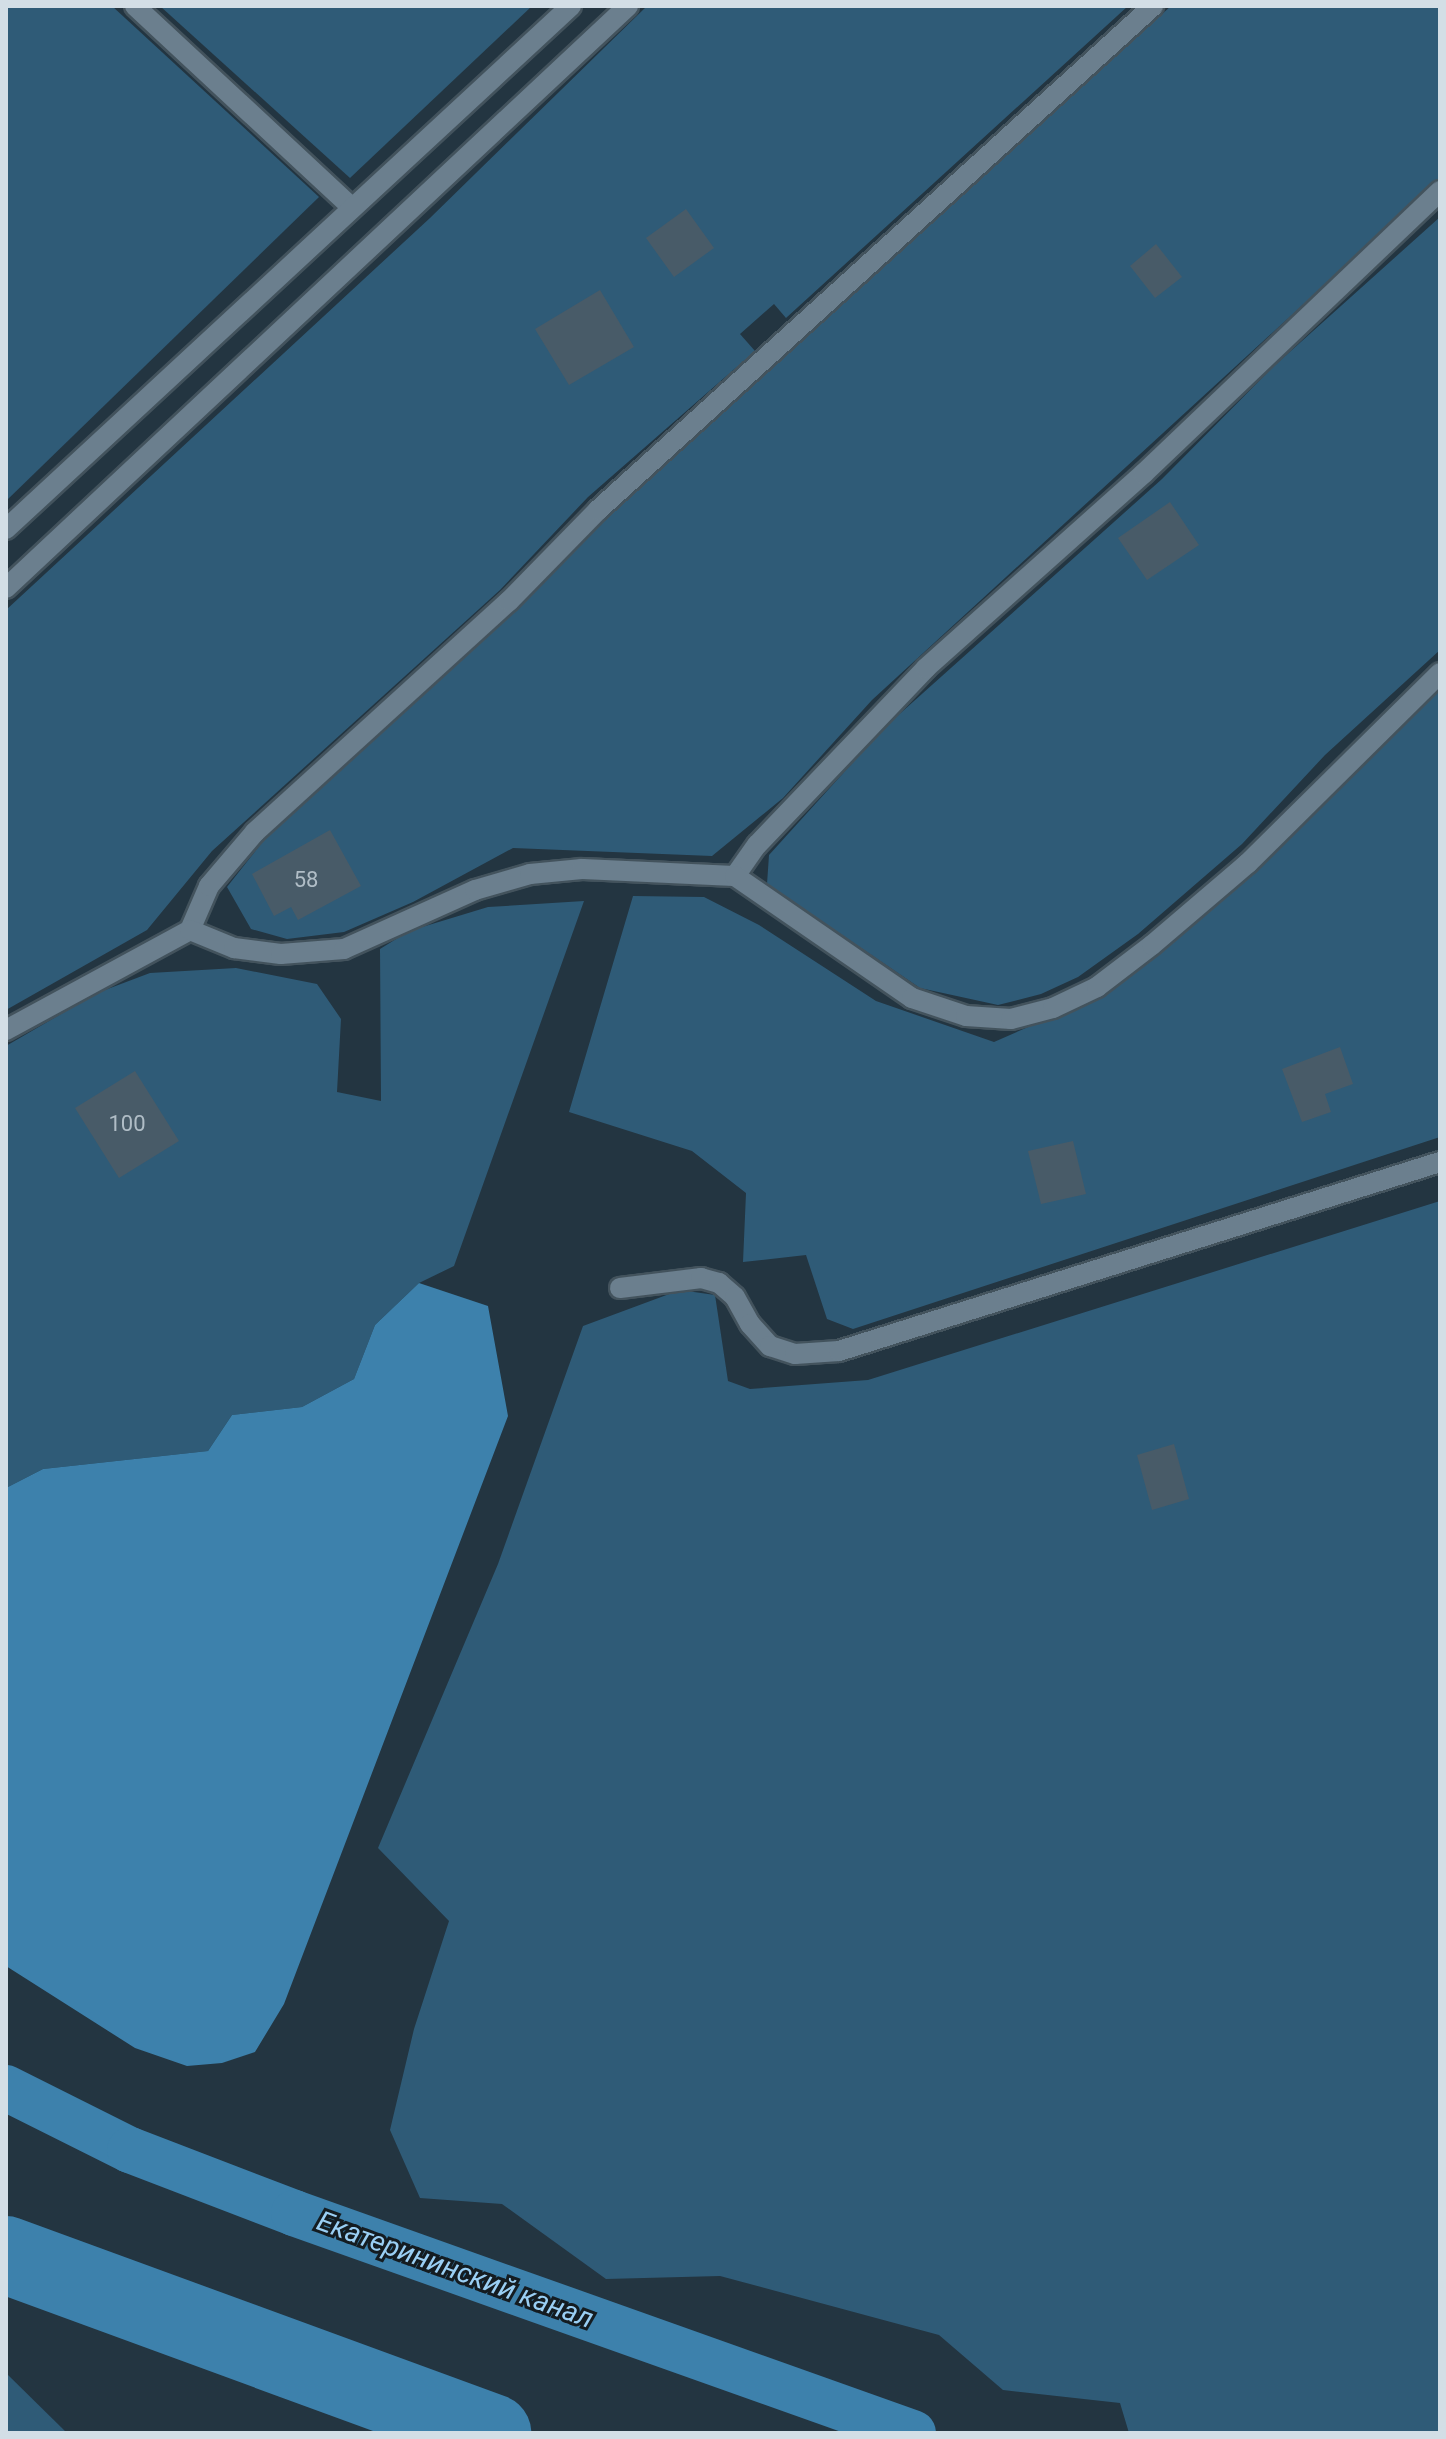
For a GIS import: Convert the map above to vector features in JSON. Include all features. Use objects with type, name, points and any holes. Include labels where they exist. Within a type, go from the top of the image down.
[{"type":"lane","points":[[135,6],[352,208]]},
{"type":"lane","points":[[6,529],[571,6]]},
{"type":"lane","points":[[6,588],[628,6]]},
{"type":"lane","points":[[6,1030],[190,930],[209,886],[255,832],[509,601],[598,510],[1153,6]]},
{"type":"lane","points":[[735,876],[757,845],[926,668],[1144,473],[1440,191]]},
{"type":"lane","points":[[190,930],[234,948],[281,954],[344,949],[475,890],[530,874],[582,869],[735,876],[912,998],[981,1017],[1011,1019],[1053,1008],[1097,987],[1212,894],[1440,673]]},
{"type":"lane","points":[[620,1288],[701,1278],[719,1283],[735,1297],[750,1324],[770,1346],[795,1354],[839,1351],[1440,1162]]},
{"type":"shaded area","points":[[6,6],[112,6],[319,197],[6,501]]},
{"type":"shaded area","points":[[160,6],[532,6],[350,178]]},
{"type":"shaded area","points":[[647,6],[1128,6],[786,318],[774,304],[740,334],[755,351],[588,497],[500,590],[212,851],[147,930],[6,1010],[6,610],[430,218]]},
{"type":"shaded area","points":[[1171,6],[1440,6],[1440,179],[872,700],[783,798],[712,856],[513,848],[413,902],[344,932],[287,939],[251,929],[227,887],[264,840],[515,609],[601,519]]},
{"type":"shaded area","points":[[1440,217],[1440,650],[1325,755],[1242,844],[1138,934],[1078,977],[1041,994],[998,1005],[920,988],[767,884],[769,855],[885,727],[1162,479],[1273,367]]},
{"type":"shaded area","points":[[1440,686],[1440,1137],[853,1329],[827,1319],[806,1255],[743,1262],[746,1193],[692,1151],[569,1112],[633,896],[704,897],[759,925],[876,1001],[994,1042],[1103,994]]},
{"type":"shaded area","points":[[584,901],[454,1266],[419,1283],[375,1325],[354,1379],[302,1407],[232,1415],[208,1451],[43,1469],[6,1488],[6,1046],[97,993],[150,973],[236,968],[317,984],[341,1019],[337,1092],[381,1101],[380,949],[409,931],[488,907]]},
{"type":"shaded area","points":[[1440,1201],[1440,2433],[1129,2433],[1120,2403],[1003,2390],[939,2335],[720,2276],[606,2279],[502,2204],[420,2198],[390,2130],[414,2029],[449,1921],[378,1848],[498,1564],[583,1326],[680,1290],[715,1295],[728,1381],[750,1389],[868,1380]]},
{"type":"shaded area","points":[[419,1283],[488,1306],[508,1416],[284,2004],[255,2052],[222,2063],[187,2066],[135,2048],[6,1966],[6,1488],[43,1469],[208,1451],[232,1415],[302,1407],[354,1379],[375,1325]]},
{"type":"shaded area","points":[[6,2373],[67,2433],[6,2433]]},
{"type":"building","points":[[686,209],[714,248],[674,277],[646,238]]},
{"type":"building","points":[[1156,244],[1182,277],[1155,298],[1130,266]]},
{"type":"building","points":[[600,290],[634,347],[569,385],[535,329]]},
{"type":"building","points":[[1170,502],[1199,545],[1147,580],[1118,538]]},
{"type":"building","points":[[330,830],[361,886],[298,920],[291,907],[274,916],[252,874]]},
{"type":"building","points":[[1340,1047],[1353,1084],[1325,1094],[1331,1112],[1302,1122],[1282,1069]]},
{"type":"building","points":[[135,1071],[179,1141],[119,1178],[75,1108]]},
{"type":"building","points":[[1073,1141],[1086,1194],[1041,1204],[1028,1151]]},
{"type":"building","points":[[1174,1444],[1189,1499],[1152,1510],[1137,1455]]},
{"type":"waterway","name":"Екатерининский канал","points":[[6,2088],[130,2150],[294,2213],[913,2433]]},
{"type":"waterway","points":[[6,2255],[492,2433]]}]
